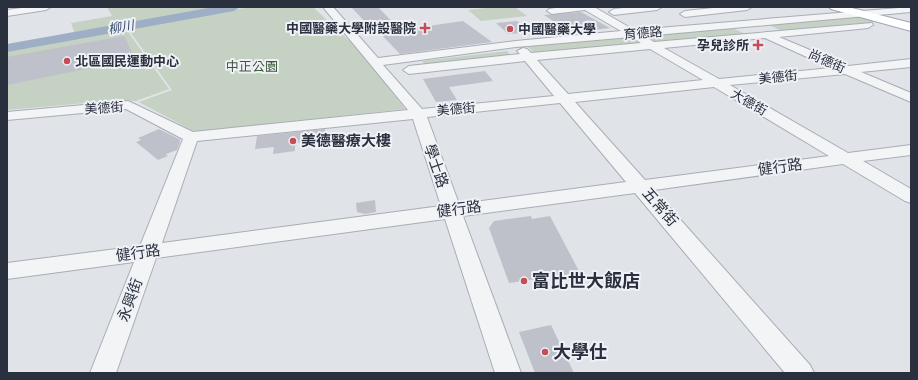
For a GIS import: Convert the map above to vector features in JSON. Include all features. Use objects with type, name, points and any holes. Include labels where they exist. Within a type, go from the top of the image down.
[{"type":"main road","points":[[835,7],[906,24]]},
{"type":"main road","points":[[847,7],[864,13]]},
{"type":"street","points":[[7,13],[46,7]]},
{"type":"street","name":"學士路","points":[[328,7],[418,112],[508,373]]},
{"type":"street","points":[[552,11],[585,7]]},
{"type":"street","name":"大德街","points":[[585,7],[911,197]]},
{"type":"street","points":[[614,12],[657,7]]},
{"type":"street","points":[[688,11],[702,12],[747,7]]},
{"type":"street","name":"育德路","points":[[385,73],[632,34],[911,9]]},
{"type":"street","points":[[702,12],[715,18]]},
{"type":"street","name":"尚德街","points":[[743,24],[911,98]]},
{"type":"street","name":"育德路","points":[[375,62],[523,51],[652,46],[906,24]]},
{"type":"street","name":"五常街","points":[[523,51],[801,373]]},
{"type":"street","name":"美德街","points":[[7,116],[128,105],[191,136],[911,63]]},
{"type":"street","name":"永興街","points":[[103,373],[191,136]]},
{"type":"street","name":"健行路","points":[[7,271],[452,210],[911,150]]},
{"type":"green space","points":[[107,7],[226,7],[75,34],[71,23],[112,16]]},
{"type":"green space","name":"中正公園","points":[[250,7],[313,7],[360,51],[405,109],[195,132],[139,102],[172,90],[128,29]]},
{"type":"green space","points":[[495,7],[515,7],[527,16],[481,21],[468,10]]},
{"type":"green space","points":[[855,16],[876,22],[782,31],[767,24]]},
{"type":"green space","points":[[731,27],[745,34],[655,43],[641,35]]},
{"type":"green space","points":[[126,29],[169,89],[136,101],[119,100],[7,110],[7,51]]},
{"type":"green space","points":[[630,36],[644,44],[535,54],[526,45]]},
{"type":"green space","points":[[507,51],[511,56],[426,66],[422,61]]},
{"type":"building","points":[[351,7],[378,7],[400,30],[463,21],[492,42],[400,54],[373,26],[370,27]]},
{"type":"building","points":[[581,12],[610,28],[571,33],[544,15]]},
{"type":"building","points":[[517,21],[528,30],[521,30],[523,33],[508,34],[496,23]]},
{"type":"building","name":"北區國民運動中心","points":[[124,36],[135,59],[7,85],[7,57]]},
{"type":"building","points":[[485,71],[493,81],[449,87],[457,100],[436,102],[423,79]]},
{"type":"building","points":[[159,129],[181,140],[179,141],[177,150],[166,154],[168,156],[158,160],[136,142],[141,140],[138,138]]},
{"type":"building","name":"美德醫療大樓","points":[[325,129],[325,139],[295,143],[295,151],[273,154],[274,147],[255,149],[257,136]]},
{"type":"building","points":[[375,200],[376,212],[365,214],[357,212],[356,203]]},
{"type":"building","points":[[531,216],[532,219],[550,216],[580,273],[509,283],[489,228],[494,221]]},
{"type":"building","name":"大學仕","points":[[551,325],[574,373],[535,373],[519,332]]},
{"type":"waterway","name":"柳川","points":[[7,48],[234,7]]},
{"type":"place","name":"中國醫藥大學附設醫院","points":[[425,28]]},
{"type":"place","name":"中國醫藥大學","points":[[510,29]]},
{"type":"place","name":"孕兒診所","points":[[758,45]]},
{"type":"place","name":"北區國民運動中心","points":[[67,61]]},
{"type":"place","name":"美德醫療大樓","points":[[293,141]]},
{"type":"place","name":"富比世大飯店","points":[[524,281]]},
{"type":"place","name":"大學仕","points":[[545,352]]}]
